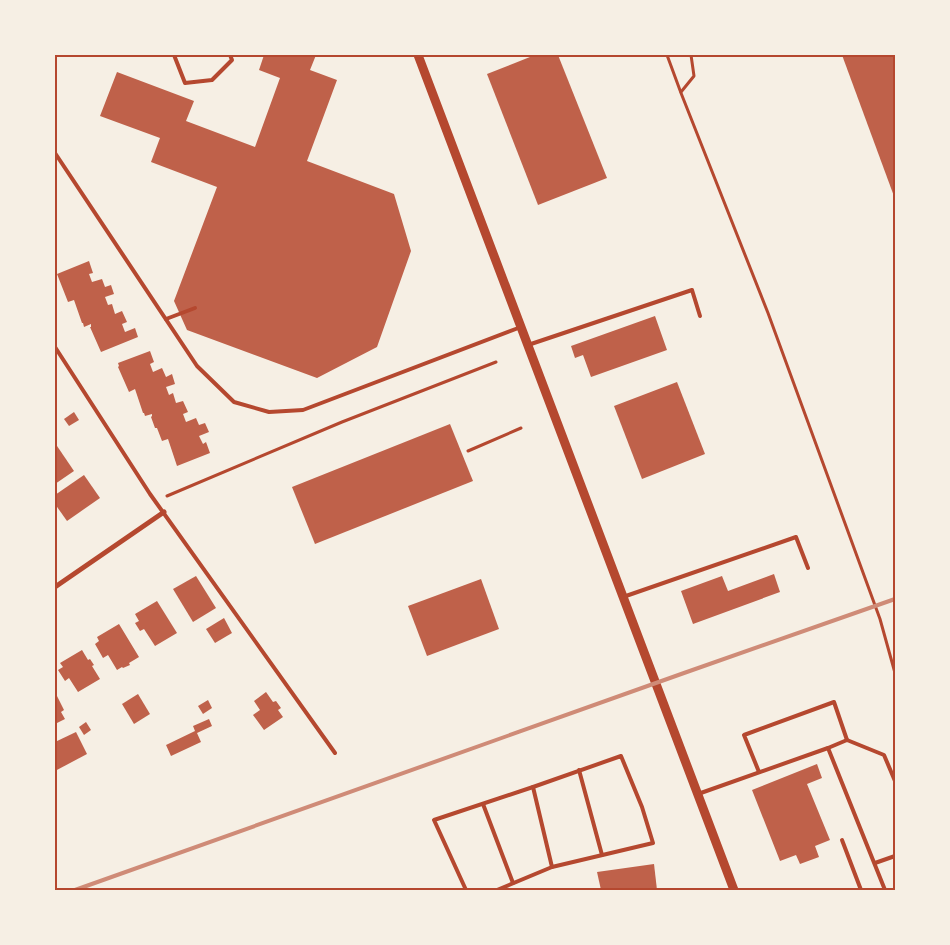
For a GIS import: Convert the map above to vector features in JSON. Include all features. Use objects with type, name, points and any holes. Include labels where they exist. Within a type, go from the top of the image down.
[{"type":"street","points":[[418,55],[734,890]]},
{"type":"street","points":[[55,588],[164,512]]},
{"type":"lane","points":[[174,55],[185,83],[212,80],[232,60],[230,55]]},
{"type":"lane","points":[[55,152],[197,366],[234,402],[269,412],[303,410],[521,327]]},
{"type":"lane","points":[[528,345],[692,290],[700,316]]},
{"type":"lane","points":[[166,319],[195,308]]},
{"type":"lane","points":[[55,348],[150,494],[335,753]]},
{"type":"lane","points":[[623,597],[796,537],[808,568]]},
{"type":"lane","points":[[759,772],[744,735],[834,702],[847,740]]},
{"type":"lane","points":[[698,794],[847,740],[884,755],[895,781]]},
{"type":"lane","points":[[828,748],[885,890]]},
{"type":"lane","points":[[466,890],[434,820],[621,756],[642,807],[653,843],[552,868],[497,890]]},
{"type":"lane","points":[[579,770],[602,855]]},
{"type":"lane","points":[[533,787],[552,868]]},
{"type":"lane","points":[[483,804],[514,883]]},
{"type":"lane","points":[[842,840],[861,890]]},
{"type":"lane","points":[[875,863],[895,856]]},
{"type":"path","points":[[667,55],[768,313],[880,619],[895,673]]},
{"type":"path","points":[[681,93],[694,76],[691,55]]},
{"type":"path","points":[[167,496],[342,422],[496,362]]},
{"type":"path","points":[[468,451],[521,428]]},
{"type":"building","points":[[264,55],[316,55],[310,70],[337,80],[307,161],[394,194],[411,251],[377,347],[317,378],[187,330],[174,301],[217,187],[151,162],[160,138],[100,116],[117,72],[194,101],[186,121],[255,147],[280,78],[259,70]]},
{"type":"building","points":[[535,55],[558,55],[607,178],[538,205],[487,74]]},
{"type":"building","points":[[842,55],[895,55],[895,199]]},
{"type":"building","points":[[89,261],[93,273],[89,274],[92,282],[102,279],[105,287],[111,285],[114,294],[105,297],[108,305],[112,304],[115,314],[122,311],[127,322],[122,324],[125,332],[135,328],[138,337],[101,352],[90,327],[91,324],[84,327],[74,300],[68,302],[57,274]]},
{"type":"building","points":[[655,316],[667,350],[591,377],[583,355],[575,358],[571,346]]},
{"type":"building","points":[[150,351],[154,362],[150,364],[153,372],[162,368],[166,377],[172,374],[175,384],[166,387],[169,395],[173,393],[176,403],[183,401],[188,412],[183,414],[186,422],[196,418],[199,425],[205,423],[209,432],[199,436],[203,444],[206,442],[210,453],[177,466],[168,439],[162,441],[157,428],[155,428],[151,417],[152,414],[145,416],[135,389],[129,392],[118,363]]},
{"type":"building","points":[[677,382],[705,454],[642,479],[614,406]]},
{"type":"building","points":[[74,412],[79,420],[69,426],[64,419]]},
{"type":"building","points":[[450,424],[473,481],[315,544],[292,487]]},
{"type":"building","points":[[55,443],[74,471],[55,484]]},
{"type":"building","points":[[84,475],[100,498],[67,521],[55,504],[55,495]]},
{"type":"building","points":[[774,574],[780,592],[693,624],[681,591],[722,576],[728,591]]},
{"type":"building","points":[[196,576],[216,608],[193,622],[173,589]]},
{"type":"building","points":[[481,579],[499,629],[427,656],[408,606]]},
{"type":"building","points":[[157,601],[177,633],[155,646],[144,629],[140,631],[135,623],[139,621],[135,614]]},
{"type":"building","points":[[224,618],[232,633],[215,643],[206,629]]},
{"type":"building","points":[[119,624],[139,657],[129,663],[130,665],[117,670],[108,655],[103,658],[95,644],[99,641],[97,637]]},
{"type":"building","points":[[82,650],[88,660],[90,659],[94,665],[92,666],[100,679],[78,692],[69,678],[65,681],[58,670],[63,667],[60,663]]},
{"type":"building","points":[[55,692],[64,710],[61,712],[65,719],[55,724]]},
{"type":"building","points":[[266,692],[273,702],[276,701],[281,708],[278,710],[283,717],[264,730],[253,715],[260,710],[254,701]]},
{"type":"building","points":[[138,694],[150,714],[134,724],[122,704]]},
{"type":"building","points":[[208,700],[212,708],[203,714],[198,706]]},
{"type":"building","points":[[209,719],[212,726],[197,733],[201,742],[171,756],[166,745],[195,731],[193,726]]},
{"type":"building","points":[[86,722],[91,730],[84,735],[79,727]]},
{"type":"building","points":[[76,732],[87,754],[55,771],[55,742]]},
{"type":"building","points":[[817,764],[822,778],[807,784],[830,840],[815,846],[819,857],[800,864],[796,855],[780,861],[752,790]]},
{"type":"building","points":[[654,864],[657,890],[601,890],[597,872]]},
{"type":"railway","points":[[75,890],[895,599]]}]
